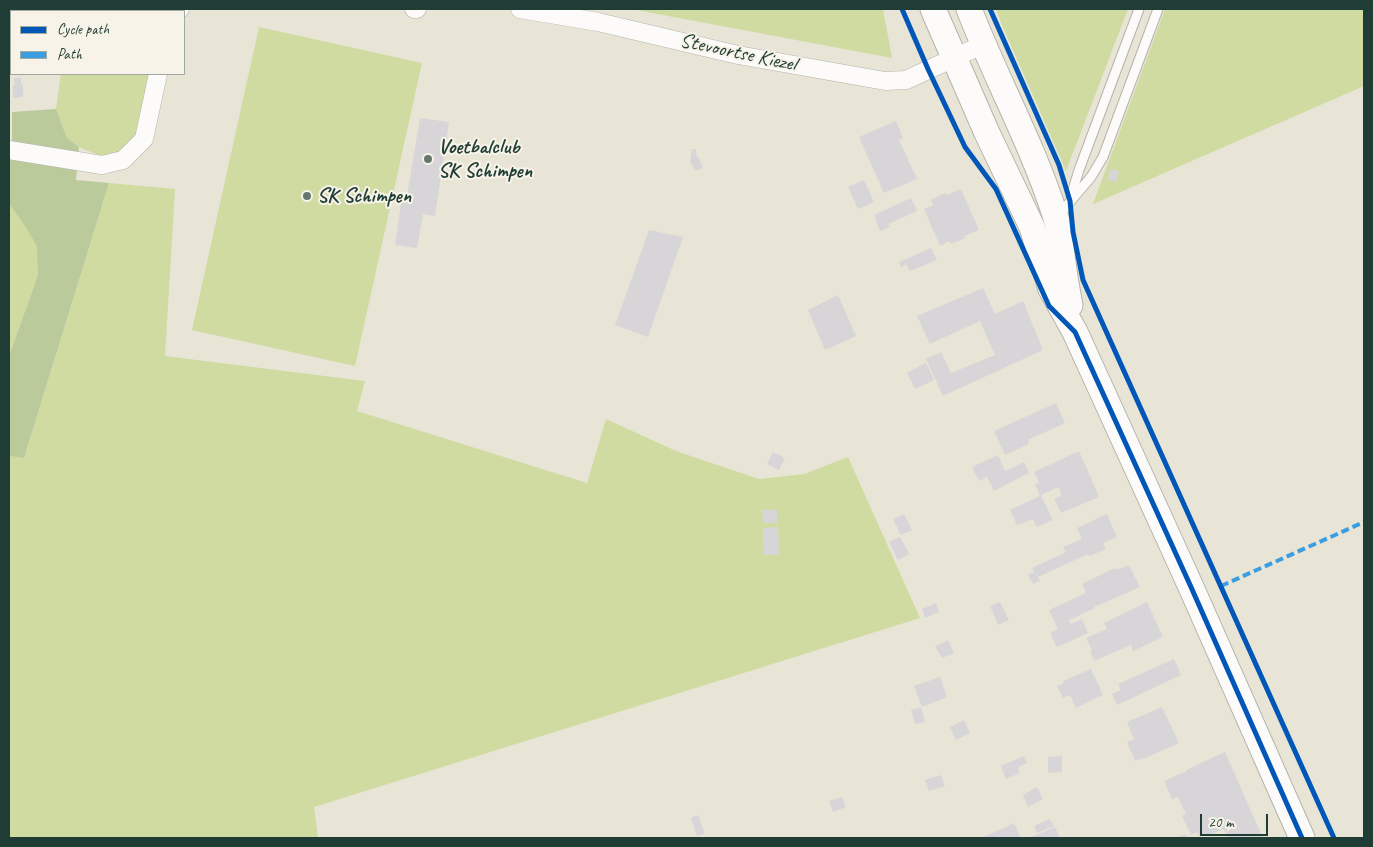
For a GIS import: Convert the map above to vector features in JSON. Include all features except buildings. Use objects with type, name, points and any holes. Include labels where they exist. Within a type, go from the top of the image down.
[{"type":"main road","points":[[933,9],[954,58],[1015,154],[1060,235],[1065,279],[1075,332],[1302,838]]},
{"type":"main road","points":[[969,9],[982,45],[1015,154]]},
{"type":"street","name":"Stevoortse Kiezel","points":[[520,9],[598,22],[738,55],[886,81],[906,80],[982,45]]},
{"type":"street","points":[[9,150],[102,165],[123,160],[144,139],[158,75]]},
{"type":"lane","points":[[1049,218],[1079,170],[1139,9]]},
{"type":"lane","points":[[1049,218],[1091,177],[1103,157],[1158,9]]},
{"type":"green space","points":[[70,9],[165,9],[164,10]]},
{"type":"green space","points":[[631,9],[883,9],[892,58]]},
{"type":"green space","points":[[996,9],[1128,9],[1066,171],[1002,25]]},
{"type":"green space","points":[[1165,9],[1364,9],[1364,86],[1093,204]]},
{"type":"green space","name":"SK Schimpen","points":[[259,27],[422,63],[355,366],[192,330]]},
{"type":"green space","points":[[61,75],[151,75],[138,129],[129,142],[112,159],[79,147],[67,138],[56,109]]},
{"type":"green space","points":[[56,109],[67,138],[79,147],[76,180],[109,183],[24,458],[9,456],[9,356],[38,275],[37,246],[9,204],[9,142],[12,142],[12,112]]},
{"type":"green space","points":[[109,183],[175,189],[165,356],[365,381],[357,411],[587,483],[606,419],[676,451],[759,479],[804,474],[848,457],[920,618],[314,807],[318,838],[9,838],[9,456],[24,458]]},
{"type":"green space","points":[[9,204],[38,246],[38,275],[9,356]]},
{"type":"marked path","points":[[1221,586],[1364,522]]},
{"type":"cycle path","points":[[902,9],[965,147],[996,189],[1049,306],[1075,332],[1302,838]]},
{"type":"cycle path","points":[[990,9],[1059,165],[1070,201],[1073,232],[1083,280],[1334,838]]},
{"type":"place","name":"Voetbalclub SK Schimpen","points":[[428,159]]},
{"type":"place","name":"SK Schimpen","points":[[307,196]]}]
